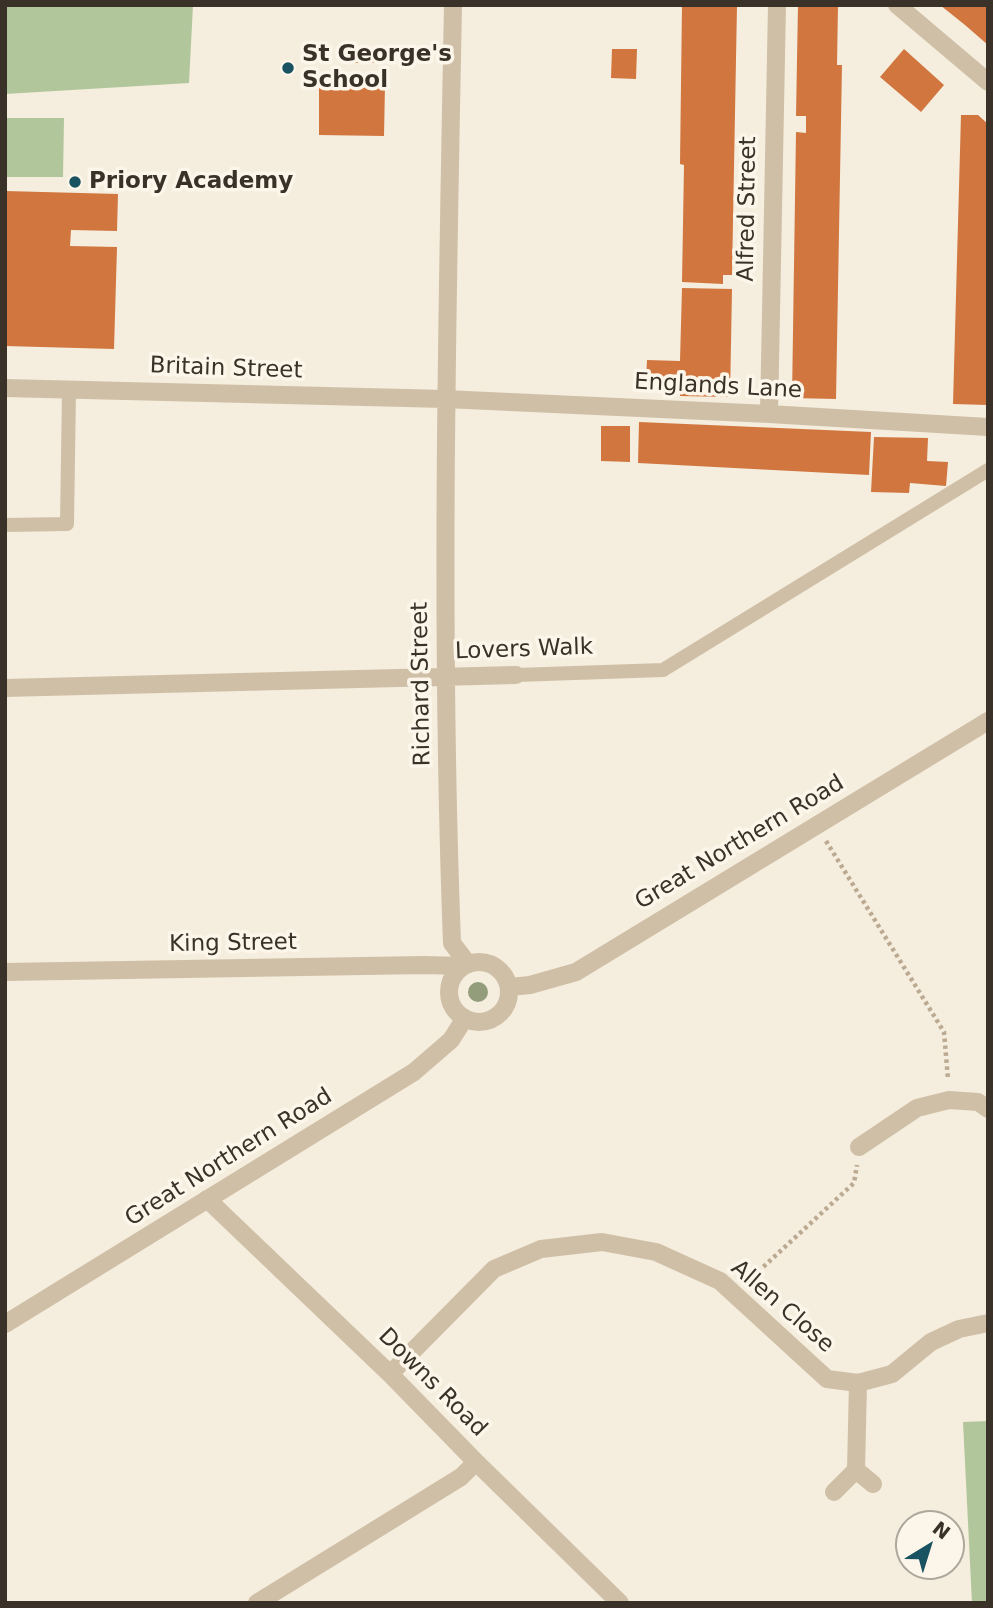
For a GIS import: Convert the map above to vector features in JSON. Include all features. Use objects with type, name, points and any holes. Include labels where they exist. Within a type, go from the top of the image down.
[{"type":"street","name":"Richard Street","points":[[453,5],[445,399],[446,678],[452,943],[465,965]]},
{"type":"street","name":"Alfred Street","points":[[769,414],[776,5]]},
{"type":"street","points":[[897,5],[988,82]]},
{"type":"street","name":"Britain Street","points":[[5,388],[445,399]]},
{"type":"street","name":"Englands Lane","points":[[445,399],[988,427]]},
{"type":"street","name":"Lovers Walk","points":[[5,688],[516,675]]},
{"type":"street","name":"Great Northern Road","points":[[510,987],[530,985],[576,972],[988,721]]},
{"type":"street","points":[[485,962],[496,966],[504,974],[510,987],[508,1001],[505,1009],[491,1020],[483,1022],[465,1018],[457,1012],[452,1003],[450,983],[465,965],[485,962]]},
{"type":"street","name":"King Street","points":[[5,972],[465,965]]},
{"type":"street","name":"Great Northern Road","points":[[5,1324],[414,1072],[451,1040],[465,1018]]},
{"type":"street","points":[[859,1147],[917,1108],[949,1100],[978,1102],[988,1109]]},
{"type":"street","name":"Downs Road","points":[[207,1199],[390,1374],[620,1603]]},
{"type":"street","name":"Allen Close","points":[[390,1374],[494,1269],[541,1249],[602,1242],[656,1252],[720,1281],[827,1379],[858,1383],[891,1374],[931,1342],[959,1329],[988,1323]]},
{"type":"street","points":[[834,1492],[856,1470],[858,1383]]},
{"type":"street","points":[[257,1603],[461,1477],[476,1462]]},
{"type":"street","points":[[856,1470],[873,1484]]},
{"type":"lane","points":[[5,525],[67,524],[69,390]]},
{"type":"lane","name":"Lovers Walk","points":[[516,675],[663,670],[988,470]]},
{"type":"path","points":[[826,840],[944,1031],[949,1100]]},
{"type":"path","points":[[735,1294],[854,1182],[859,1147]]},
{"type":"green space","points":[[5,5],[193,5],[189,83],[5,94]]},
{"type":"green space","points":[[5,118],[64,118],[63,177],[5,177]]},
{"type":"green space","points":[[988,1421],[988,1603],[972,1603],[963,1422]]},
{"type":"building","points":[[682,5],[737,5],[732,275],[723,275],[723,284],[682,282]]},
{"type":"building","points":[[798,5],[838,5],[837,65],[842,65],[836,399],[792,398],[796,132],[806,133],[806,116],[796,116]]},
{"type":"building","points":[[940,5],[988,5],[988,45],[965,25]]},
{"type":"building","points":[[355,48],[385,48],[385,63],[355,63]]},
{"type":"building","points":[[612,49],[637,49],[636,79],[611,78]]},
{"type":"building","points":[[904,49],[944,85],[921,112],[880,77]]},
{"type":"building","points":[[319,84],[385,85],[384,136],[319,135]]},
{"type":"building","points":[[961,115],[978,115],[988,124],[988,405],[953,404]]},
{"type":"building","points":[[5,191],[118,194],[117,231],[71,230],[70,246],[117,247],[114,349],[5,346]]},
{"type":"building","points":[[682,288],[732,289],[730,397],[680,396],[680,381],[646,381],[647,360],[680,361]]},
{"type":"building","points":[[639,422],[871,432],[869,475],[638,463]]},
{"type":"building","points":[[601,426],[630,426],[630,462],[601,461]]},
{"type":"building","points":[[874,437],[928,438],[927,461],[948,462],[946,486],[910,483],[909,493],[871,492]]},
{"type":"place","name":"St George's School","points":[[288,68]]},
{"type":"place","name":"Priory Academy","points":[[75,182]]}]
